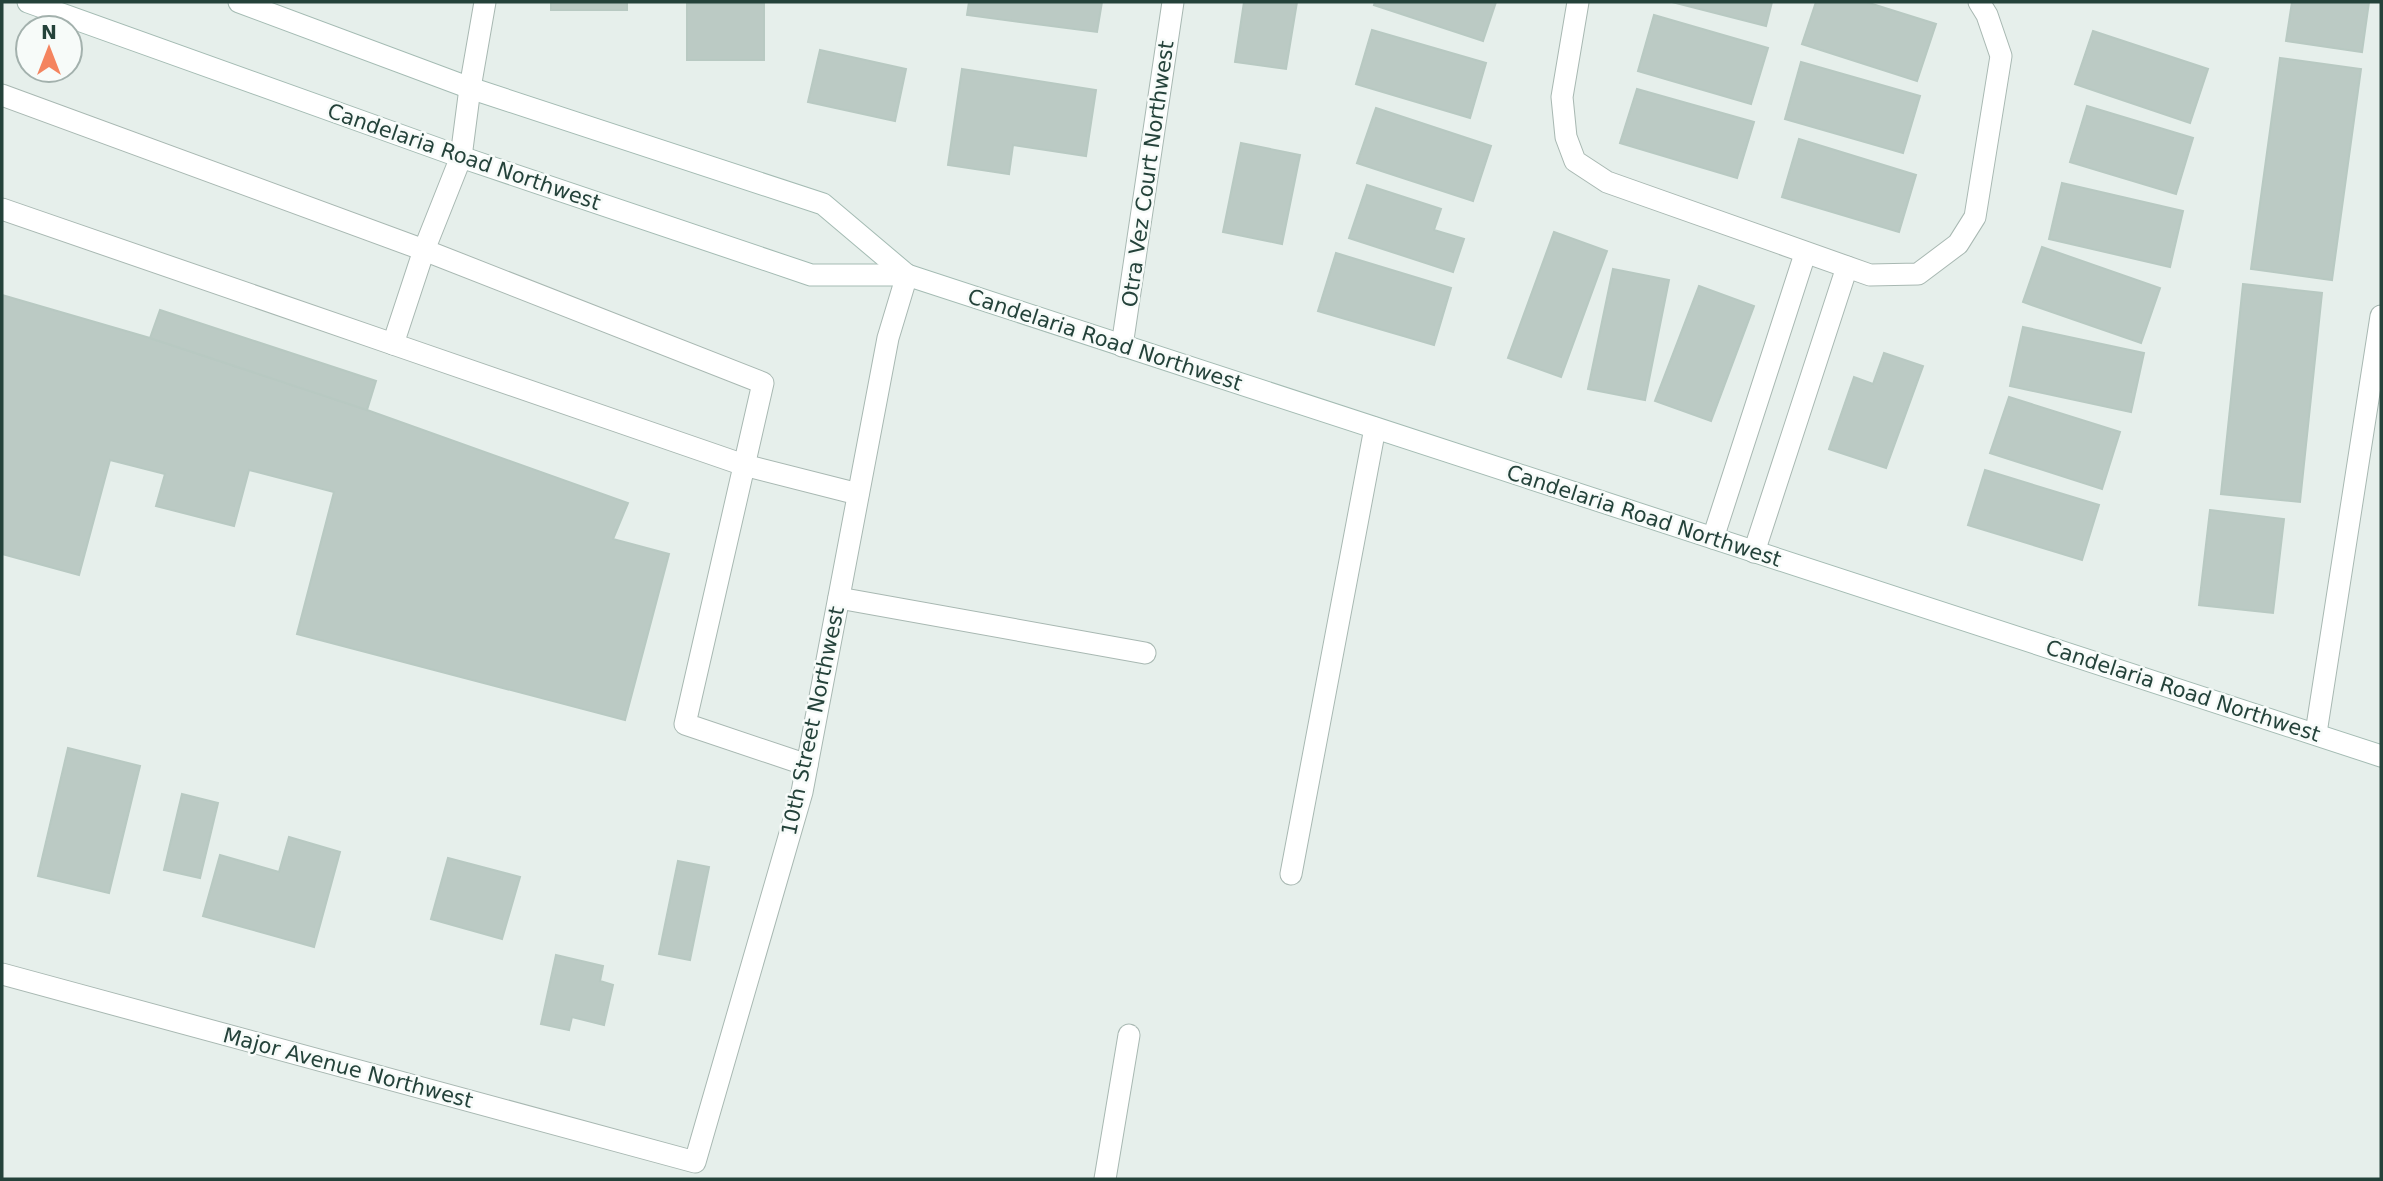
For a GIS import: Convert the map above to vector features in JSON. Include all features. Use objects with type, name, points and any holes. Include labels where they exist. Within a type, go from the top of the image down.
[{"type":"street","name":"Candelaria Road Northwest","points":[[29,2],[461,157],[811,275],[907,275],[2381,756]]},
{"type":"street","name":"Candelaria Road Northwest","points":[[239,2],[470,88],[823,204],[907,275]]},
{"type":"street","points":[[393,344],[424,250],[461,157],[485,2]]},
{"type":"street","name":"Otra Vez Court Northwest","points":[[1122,346],[1173,2]]},
{"type":"street","points":[[1578,2],[1562,97],[1566,137],[1575,161],[1607,182],[1870,275],[1918,274],[1958,244],[1975,216],[2001,56],[1987,15],[1979,2]]},
{"type":"street","points":[[2,95],[424,250],[763,383],[685,724],[807,765]]},
{"type":"street","points":[[2,209],[744,465],[858,494]]},
{"type":"street","points":[[1713,538],[1805,254]]},
{"type":"street","points":[[1754,552],[1847,267]]},
{"type":"street","name":"10th Street Northwest","points":[[695,1162],[798,805],[888,338],[907,275]]},
{"type":"street","points":[[2316,733],[2381,316]]},
{"type":"street","points":[[1291,874],[1375,428]]},
{"type":"street","points":[[839,598],[1145,653]]},
{"type":"street","name":"Major Avenue Northwest","points":[[2,974],[695,1162]]},
{"type":"street","points":[[1105,1179],[1129,1035]]},
{"type":"building","points":[[551,2],[627,2],[627,10],[551,10]]},
{"type":"building","points":[[969,2],[1102,2],[1097,32],[967,15]]},
{"type":"building","points":[[1244,2],[1297,2],[1286,69],[1235,62]]},
{"type":"building","points":[[1375,2],[1496,2],[1483,41],[1374,5]]},
{"type":"building","points":[[1672,2],[1772,2],[1766,26]]},
{"type":"building","points":[[1816,2],[1866,2],[1936,24],[1917,81],[1802,44]]},
{"type":"building","points":[[2292,2],[2369,2],[2362,52],[2286,41]]},
{"type":"building","points":[[687,4],[764,4],[764,60],[687,60]]},
{"type":"building","points":[[1654,15],[1768,48],[1751,104],[1638,71]]},
{"type":"building","points":[[1372,30],[1486,63],[1470,118],[1356,84]]},
{"type":"building","points":[[2093,31],[2208,69],[2190,123],[2075,84]]},
{"type":"building","points":[[820,50],[906,69],[895,121],[808,102]]},
{"type":"building","points":[[2280,58],[2361,69],[2332,280],[2251,269]]},
{"type":"building","points":[[1801,62],[1920,96],[1903,153],[1785,119]]},
{"type":"building","points":[[962,69],[1096,90],[1086,156],[1013,145],[1009,174],[948,165]]},
{"type":"building","points":[[1637,89],[1754,122],[1737,178],[1620,143]]},
{"type":"building","points":[[2087,106],[2193,138],[2176,194],[2070,162]]},
{"type":"building","points":[[1376,108],[1491,146],[1473,201],[1357,163]]},
{"type":"building","points":[[1799,139],[1916,175],[1899,232],[1782,197]]},
{"type":"building","points":[[1241,143],[1300,155],[1282,244],[1223,232]]},
{"type":"building","points":[[2062,183],[2183,211],[2170,267],[2049,239]]},
{"type":"building","points":[[1367,185],[1441,209],[1434,230],[1464,239],[1453,272],[1349,238]]},
{"type":"building","points":[[1554,232],[1607,251],[1561,377],[1508,358]]},
{"type":"building","points":[[2042,247],[2160,288],[2141,343],[2023,302]]},
{"type":"building","points":[[1336,253],[1451,288],[1434,345],[1318,311]]},
{"type":"building","points":[[1613,269],[1669,280],[1645,400],[1588,389]]},
{"type":"building","points":[[2243,284],[2322,293],[2300,502],[2221,494]]},
{"type":"building","points":[[1699,286],[1754,306],[1711,421],[1655,401]]},
{"type":"building","points":[[2,295],[150,338],[367,410],[628,503],[613,539],[669,554],[625,720],[297,634],[334,492],[249,470],[234,526],[156,506],[165,474],[110,460],[79,575],[2,554]]},
{"type":"building","points":[[160,310],[376,381],[367,410],[150,338]]},
{"type":"building","points":[[2023,327],[2144,353],[2131,412],[2010,386]]},
{"type":"building","points":[[1884,353],[1923,366],[1886,468],[1829,449],[1854,377],[1873,384]]},
{"type":"building","points":[[2009,397],[2120,432],[2102,489],[1990,453]]},
{"type":"building","points":[[1985,470],[2099,505],[2082,560],[1968,525]]},
{"type":"building","points":[[2210,510],[2284,519],[2273,613],[2199,605]]},
{"type":"building","points":[[68,748],[140,766],[109,893],[38,876]]},
{"type":"building","points":[[182,794],[218,803],[200,878],[164,870]]},
{"type":"building","points":[[289,837],[340,852],[314,947],[203,916],[220,855],[279,872]]},
{"type":"building","points":[[448,858],[520,877],[502,939],[431,919]]},
{"type":"building","points":[[678,861],[709,867],[690,960],[659,954]]},
{"type":"building","points":[[556,955],[603,966],[600,981],[613,985],[604,1025],[572,1017],[569,1030],[541,1024]]}]
